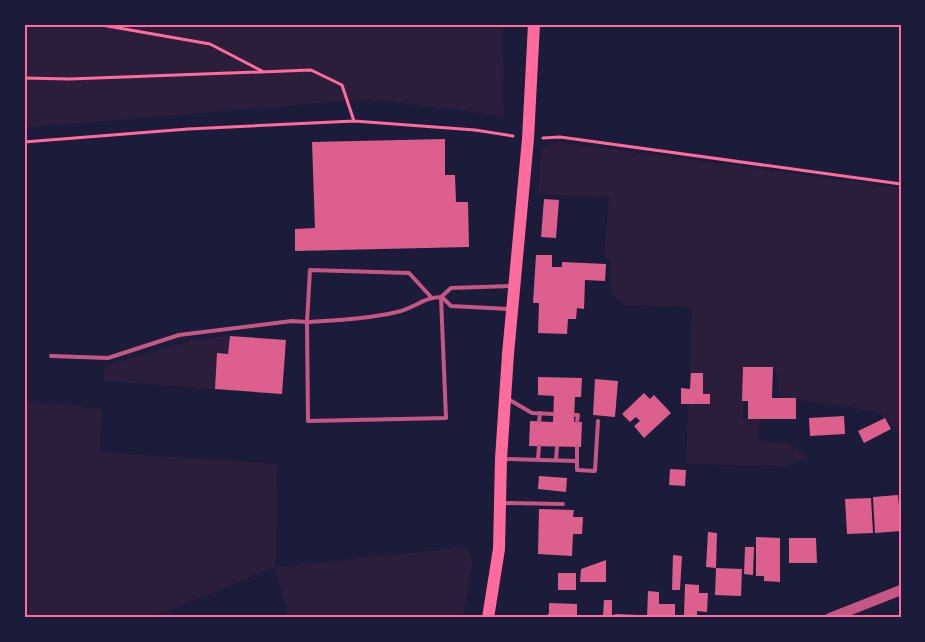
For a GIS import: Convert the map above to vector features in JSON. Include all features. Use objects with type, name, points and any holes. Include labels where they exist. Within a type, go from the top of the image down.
[{"type":"main road","points":[[488,618],[499,549],[505,397],[528,139],[534,24]]},
{"type":"street","points":[[830,618],[901,591]]},
{"type":"lane","points":[[431,297],[409,273],[310,270],[307,322],[308,421],[446,418],[441,297]]},
{"type":"lane","points":[[51,356],[108,358],[179,335],[292,321],[353,319],[400,312],[431,297],[441,297],[451,288],[514,286]]},
{"type":"lane","points":[[441,297],[451,306],[512,309]]},
{"type":"lane","points":[[505,397],[532,413],[553,414]]},
{"type":"lane","points":[[539,422],[540,413]]},
{"type":"lane","points":[[575,415],[578,415],[578,422]]},
{"type":"lane","points":[[577,447],[577,470],[595,471],[598,421]]},
{"type":"lane","points":[[538,446],[538,460]]},
{"type":"lane","points":[[556,460],[557,447]]},
{"type":"lane","points":[[501,459],[577,461]]},
{"type":"lane","points":[[501,503],[563,504]]},
{"type":"path","points":[[96,24],[210,44],[264,72]]},
{"type":"path","points":[[24,78],[70,79],[311,70],[342,85],[354,121]]},
{"type":"path","points":[[24,142],[188,129],[354,121],[475,130],[528,139],[560,137],[901,184]]},
{"type":"shaded area","points":[[24,24],[503,24],[504,116],[368,99],[24,128]]},
{"type":"shaded area","points":[[559,142],[901,188],[901,426],[895,428],[879,412],[780,397],[776,369],[746,367],[743,418],[759,419],[759,441],[792,445],[809,458],[784,466],[686,464],[692,307],[625,305],[611,293],[611,263],[604,255],[609,198],[538,194],[542,148]]},
{"type":"shaded area","points":[[230,336],[228,354],[217,354],[215,389],[104,381],[104,366],[197,339]]},
{"type":"shaded area","points":[[24,400],[102,409],[99,452],[277,464],[276,567],[467,547],[472,561],[463,618],[289,618],[275,567],[151,618],[24,618]]},
{"type":"building","points":[[445,139],[445,175],[455,175],[456,202],[468,202],[469,247],[295,251],[295,229],[315,228],[312,142]]},
{"type":"building","points":[[544,199],[559,200],[556,238],[541,237]]},
{"type":"building","points":[[536,255],[552,255],[552,267],[562,267],[562,262],[606,264],[605,281],[585,280],[584,309],[577,308],[576,319],[568,319],[567,334],[538,333],[539,303],[533,303]]},
{"type":"building","points":[[230,336],[286,340],[282,394],[215,389],[217,353],[228,354]]},
{"type":"building","points":[[743,367],[773,367],[772,398],[796,398],[796,419],[748,419],[748,401],[742,401]]},
{"type":"building","points":[[691,373],[703,373],[703,394],[710,394],[710,404],[681,404],[681,388],[690,389]]},
{"type":"building","points":[[538,377],[582,378],[581,397],[575,397],[574,422],[582,422],[581,447],[529,446],[530,421],[553,422],[554,396],[538,395]]},
{"type":"building","points":[[595,379],[618,381],[615,417],[593,415]]},
{"type":"building","points":[[644,393],[650,399],[654,395],[671,413],[644,438],[634,426],[640,421],[636,417],[630,422],[622,414]]},
{"type":"building","points":[[844,416],[845,434],[810,436],[809,418]]},
{"type":"building","points":[[885,418],[891,429],[864,443],[858,431]]},
{"type":"building","points":[[670,469],[686,470],[685,486],[669,485]]},
{"type":"building","points":[[539,476],[567,478],[566,492],[538,489]]},
{"type":"building","points":[[898,495],[901,531],[875,533],[873,497]]},
{"type":"building","points":[[871,498],[873,533],[847,534],[845,499]]},
{"type":"building","points":[[539,509],[574,510],[573,517],[583,517],[582,534],[573,534],[572,556],[538,554]]},
{"type":"building","points":[[708,532],[717,533],[716,568],[706,567]]},
{"type":"building","points":[[756,537],[780,538],[780,582],[764,581],[764,576],[756,576]]},
{"type":"building","points":[[789,538],[816,538],[817,563],[789,563]]},
{"type":"building","points":[[745,547],[754,547],[753,575],[744,574]]},
{"type":"building","points":[[673,555],[682,556],[680,590],[672,590]]},
{"type":"building","points":[[606,560],[606,582],[580,582],[581,569]]},
{"type":"building","points":[[716,568],[742,569],[741,596],[715,595]]},
{"type":"building","points":[[558,573],[576,573],[576,590],[558,590]]},
{"type":"building","points":[[685,584],[699,585],[699,593],[708,593],[707,612],[697,611],[697,615],[684,615]]},
{"type":"building","points":[[648,591],[659,592],[659,604],[675,604],[675,618],[647,618]]},
{"type":"building","points":[[604,600],[612,600],[612,616],[603,616]]},
{"type":"building","points":[[549,603],[577,604],[577,618],[545,618],[549,613]]},
{"type":"building","points":[[615,614],[640,615],[640,618],[615,618]]}]
